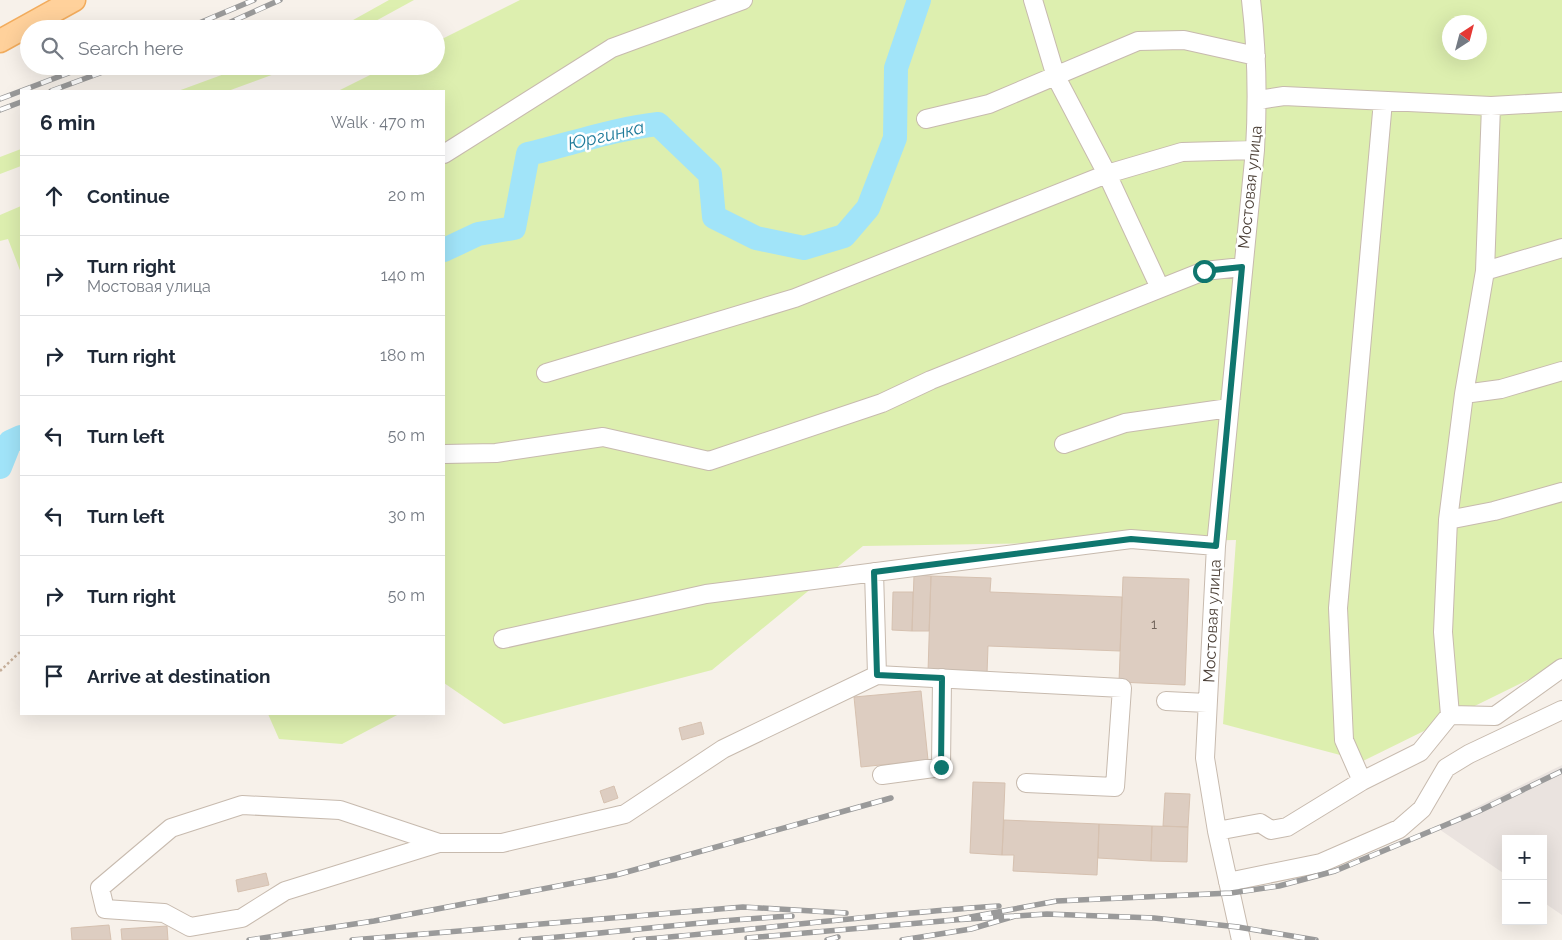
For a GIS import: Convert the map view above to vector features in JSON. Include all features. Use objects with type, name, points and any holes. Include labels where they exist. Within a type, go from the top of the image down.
[{"type":"main road","points":[[38,20],[74,0]]},
{"type":"main road","points":[[0,41],[20,30]]},
{"type":"street","points":[[445,153],[612,48],[743,0]]},
{"type":"street","points":[[1033,0],[1056,77],[1107,174],[1160,288]]},
{"type":"street","name":"Мостовая улица","points":[[1241,940],[1216,831],[1205,758],[1216,546],[1255,150],[1258,100],[1251,0]]},
{"type":"street","points":[[926,119],[990,104],[1138,41],[1184,40],[1256,56]]},
{"type":"street","points":[[1258,100],[1284,96],[1491,106],[1562,102]]},
{"type":"street","points":[[1362,781],[1344,740],[1338,608],[1383,101]]},
{"type":"street","points":[[1216,831],[1260,823],[1271,830],[1287,827],[1362,781],[1420,752],[1450,715],[1443,632],[1448,520],[1464,394],[1485,271],[1491,106]]},
{"type":"street","points":[[546,373],[796,298],[1107,174],[1182,152],[1255,150]]},
{"type":"street","points":[[1485,271],[1562,248]]},
{"type":"street","points":[[445,454],[496,453],[603,436],[709,461],[882,403],[932,380],[1204,271],[1242,267]]},
{"type":"street","points":[[1464,394],[1501,389],[1562,370]]},
{"type":"street","points":[[1064,444],[1125,423],[1229,408]]},
{"type":"street","points":[[1448,520],[1494,511],[1562,492]]},
{"type":"street","points":[[503,639],[706,594],[874,572],[1131,539],[1216,546]]},
{"type":"street","points":[[874,572],[877,675]]},
{"type":"street","points":[[1450,715],[1495,716],[1562,668]]},
{"type":"street","points":[[440,843],[340,810],[242,805],[171,828],[100,888],[105,909],[164,913],[190,927],[242,918],[285,891],[440,843],[502,843],[625,814],[723,749],[877,675],[1122,688],[1115,787],[1026,783]]},
{"type":"street","points":[[882,775],[941,767],[942,678]]},
{"type":"street","points":[[1166,701],[1207,703]]},
{"type":"street","points":[[1228,882],[1321,862],[1399,829],[1422,809],[1446,768],[1469,754],[1562,710]]},
{"type":"path","points":[[0,671],[20,652]]},
{"type":"shaded area","points":[[1562,765],[1562,915],[1547,905],[1547,835],[1502,835],[1502,872],[1436,827]]},
{"type":"green space","points":[[389,0],[414,0],[377,20],[353,20]]},
{"type":"green space","points":[[520,0],[1562,0],[1562,663],[1363,761],[1223,724],[1236,540],[863,546],[712,670],[504,724],[445,684],[445,90],[340,90],[370,75],[445,75],[445,38]]},
{"type":"green space","points":[[222,75],[272,75],[231,90],[181,90]]},
{"type":"green space","points":[[20,149],[20,166],[0,174],[0,157]]},
{"type":"green space","points":[[20,206],[20,270],[8,239],[0,241],[0,215]]},
{"type":"green space","points":[[268,715],[397,715],[342,744],[279,739]]},
{"type":"building","points":[[914,575],[931,576],[929,631],[912,631]]},
{"type":"building","points":[[931,576],[991,578],[990,592],[1122,597],[1120,651],[988,646],[987,674],[928,672]]},
{"type":"building","points":[[1123,577],[1189,579],[1185,685],[1119,682]]},
{"type":"building","points":[[893,592],[913,592],[912,631],[892,630]]},
{"type":"building","points":[[921,691],[928,760],[861,767],[854,697]]},
{"type":"building","points":[[701,722],[704,734],[682,740],[679,728]]},
{"type":"building","points":[[973,782],[1005,783],[1002,855],[970,853]]},
{"type":"building","points":[[614,786],[618,798],[604,803],[600,791]]},
{"type":"building","points":[[1165,793],[1190,794],[1188,827],[1163,826]]},
{"type":"building","points":[[1004,820],[1099,824],[1097,875],[1013,871],[1014,855],[1002,855]]},
{"type":"building","points":[[1099,824],[1152,826],[1151,861],[1098,858]]},
{"type":"building","points":[[1152,826],[1188,827],[1187,862],[1151,861]]},
{"type":"building","points":[[266,873],[269,885],[238,892],[236,880]]},
{"type":"building","points":[[109,925],[111,940],[72,940],[71,928]]},
{"type":"building","points":[[167,926],[168,940],[122,940],[121,929]]},
{"type":"waterway","name":"Юргинка","points":[[445,250],[478,234],[514,228],[528,154],[608,133],[658,124],[710,174],[714,217],[756,238],[804,248],[844,236],[868,208],[895,138],[896,68],[919,0]]},
{"type":"waterway","name":"Юргинка","points":[[0,467],[10,442],[20,437]]},
{"type":"railway","points":[[206,20],[254,0]]},
{"type":"railway","points":[[235,20],[280,0]]},
{"type":"railway","points":[[24,90],[63,75]]},
{"type":"railway","points":[[54,90],[95,75]]},
{"type":"railway","points":[[0,99],[20,91]]},
{"type":"railway","points":[[0,110],[20,102]]},
{"type":"railway","points":[[1015,916],[954,920],[1057,901],[1231,893],[1279,886],[1335,871],[1479,811],[1562,771]]},
{"type":"railway","points":[[249,940],[374,921],[616,875],[891,798]]},
{"type":"railway","points":[[635,940],[999,906]]},
{"type":"railway","points":[[352,940],[743,907],[846,913]]},
{"type":"railway","points":[[902,940],[971,929],[1015,916],[1047,914],[1154,918],[1238,927],[1316,940]]},
{"type":"railway","points":[[521,940],[792,916]]},
{"type":"railway","points":[[747,938],[954,920]]},
{"type":"railway","points":[[827,940],[838,937]]},
{"type":"route","points":[[941,767],[942,678],[877,675],[874,572],[1131,539],[1216,546],[1242,267],[1204,271]]}]
